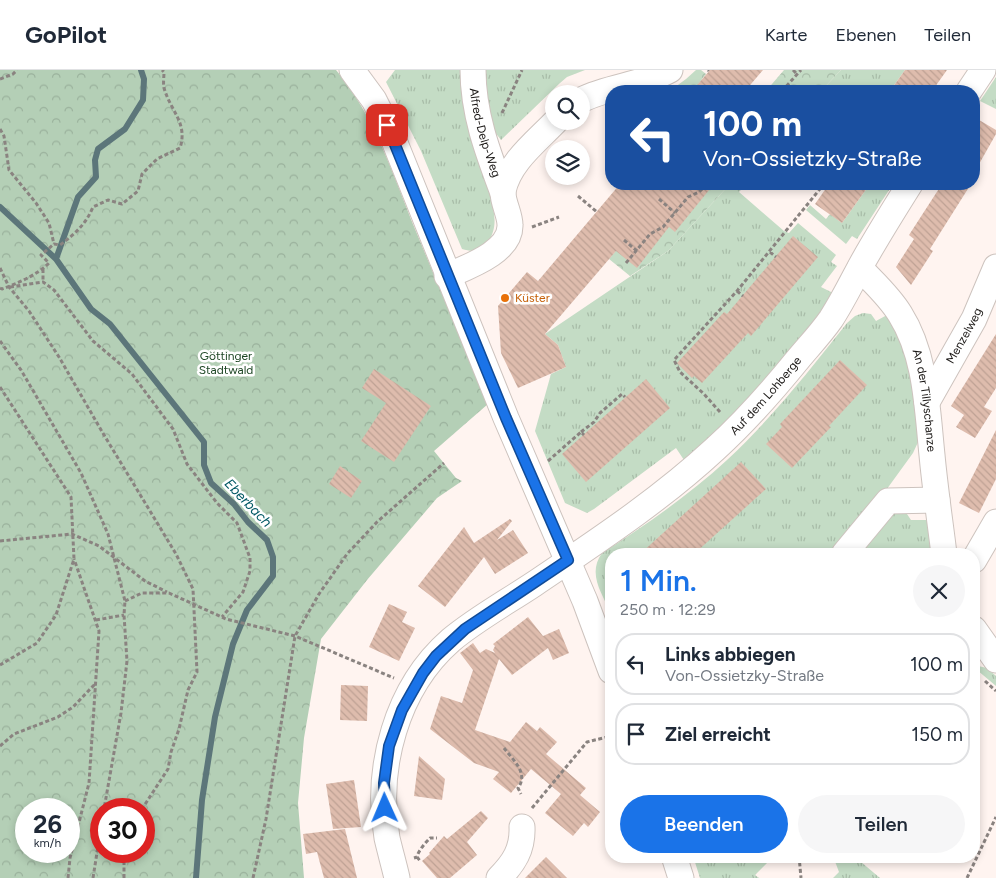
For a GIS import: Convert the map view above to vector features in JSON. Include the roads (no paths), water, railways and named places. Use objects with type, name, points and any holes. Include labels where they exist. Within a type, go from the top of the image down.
[{"type":"street","points":[[352,70],[374,100],[393,138],[447,276],[530,476],[586,600],[605,654]]},
{"type":"street","name":"Alfred-Delp-Weg","points":[[447,276],[485,258],[497,250],[505,240],[510,227],[503,194],[485,145],[480,124],[475,100],[473,70]]},
{"type":"street","points":[[625,85],[655,77],[670,70]]},
{"type":"street","points":[[973,85],[983,70]]},
{"type":"street","points":[[590,96],[605,90]]},
{"type":"street","name":"Alfred-Delp-Weg","points":[[503,194],[514,165],[547,130]]},
{"type":"street","name":"Auf dem Lohberge","points":[[395,871],[386,827],[384,783],[386,765],[395,726],[413,688],[436,656],[465,629],[568,560],[675,484],[729,436],[778,384],[831,319],[906,190]]},
{"type":"street","name":"Menzelweg","points":[[927,402],[970,327],[996,267]]},
{"type":"street","name":"An der Tillyschanze","points":[[860,268],[887,296],[901,315],[914,342],[927,402],[943,548]]},
{"type":"street","points":[[849,548],[888,501],[937,500]]},
{"type":"street","points":[[980,550],[996,522]]},
{"type":"street","points":[[980,642],[996,660]]},
{"type":"street","points":[[499,878],[517,855],[523,842],[525,820]]},
{"type":"street","points":[[676,863],[681,878]]},
{"type":"waterway","points":[[56,259],[78,197],[96,177],[95,160],[98,149],[125,129],[143,100],[144,79],[141,70]]},
{"type":"waterway","name":"Eberbach","points":[[0,207],[56,259],[91,309],[110,324],[204,442],[204,465],[211,483],[234,504],[248,522],[267,540],[273,557],[273,576],[247,610],[233,644],[215,717],[202,800],[196,878]]},
{"type":"place","name":"Küster","points":[[505,298]]},
{"type":"park label","name":"Göttinger Stadtwald","points":[[226,363]]}]
